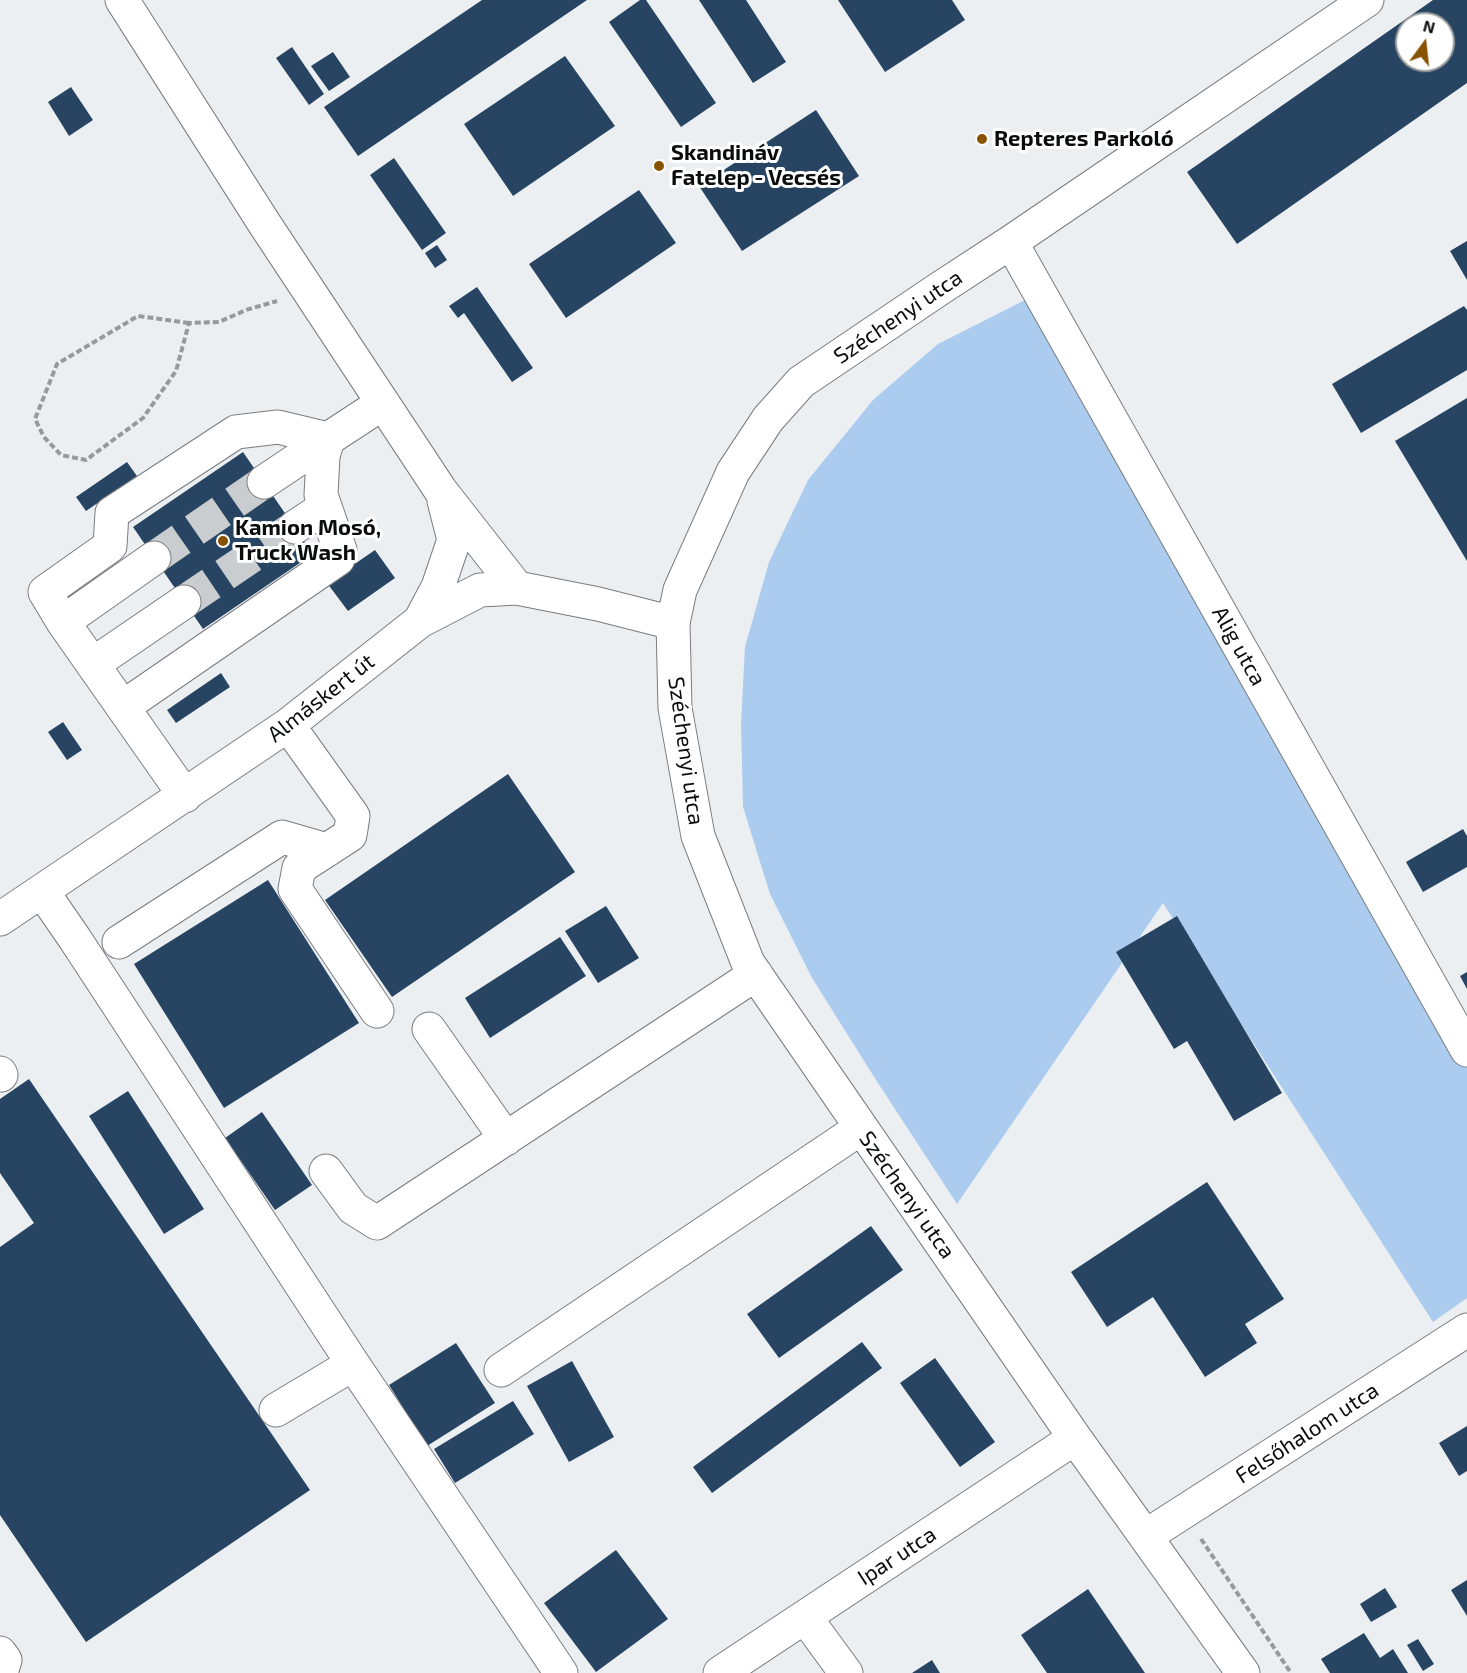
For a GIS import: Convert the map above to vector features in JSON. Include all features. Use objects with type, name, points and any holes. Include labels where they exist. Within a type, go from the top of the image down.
[{"type":"street","points":[[122,0],[310,293],[441,490],[517,588]]},
{"type":"street","name":"Széchenyi utca","points":[[1243,1673],[1075,1438],[748,963],[698,836],[675,708],[673,623],[680,590],[733,472],[768,419],[801,382],[1368,0]]},
{"type":"street","name":"Alig utca","points":[[1011,242],[1467,1050]]},
{"type":"street","points":[[264,482],[383,403]]},
{"type":"street","points":[[185,796],[63,622],[45,592],[110,546],[112,513],[236,432],[278,427],[328,440]]},
{"type":"street","points":[[123,707],[338,559],[340,549],[321,495],[323,456],[328,440]]},
{"type":"street","points":[[420,621],[438,587],[454,540],[441,490]]},
{"type":"street","points":[[295,527],[325,507]]},
{"type":"street","points":[[63,622],[154,558]]},
{"type":"street","name":"Almáskert út","points":[[0,919],[288,725],[420,621],[480,590],[517,588],[598,604],[673,623]]},
{"type":"street","points":[[93,664],[184,602]]},
{"type":"street","points":[[288,725],[354,816],[350,835],[299,868],[295,889],[377,1011]]},
{"type":"street","points":[[119,942],[282,837],[327,850]]},
{"type":"street","points":[[42,891],[353,1364],[561,1673]]},
{"type":"street","points":[[326,1171],[353,1208],[377,1223],[756,974]]},
{"type":"street","points":[[429,1029],[506,1139]]},
{"type":"street","points":[[501,1370],[861,1128]]},
{"type":"street","name":"Felsőhalom utca","points":[[1146,1536],[1467,1330]]},
{"type":"street","points":[[276,1410],[353,1364]]},
{"type":"street","name":"Ipar utca","points":[[720,1673],[1075,1438]]},
{"type":"street","points":[[805,1617],[846,1673]]},
{"type":"path","points":[[189,323],[176,371],[143,418],[86,460],[62,455],[44,436],[35,419],[57,364],[138,316],[189,323],[219,322],[246,310],[310,293]]},
{"type":"path","points":[[1183,1512],[1291,1673]]},
{"type":"shaded area","points":[[1037,294],[1467,1051],[1467,1298],[1433,1322],[1163,903],[957,1204],[812,978],[770,894],[743,807],[741,723],[745,647],[769,562],[808,480],[873,400],[938,344]]},
{"type":"building","points":[[482,0],[587,0],[358,156],[324,107]]},
{"type":"building","points":[[640,0],[646,0],[716,103],[681,127],[609,22]]},
{"type":"building","points":[[699,0],[746,0],[786,62],[753,83]]},
{"type":"building","points":[[838,0],[952,0],[965,20],[885,72]]},
{"type":"building","points":[[1433,0],[1467,0],[1467,83],[1237,244],[1187,172],[1395,27],[1395,72],[1455,72],[1455,12],[1416,12]]},
{"type":"building","points":[[292,47],[324,94],[309,105],[276,58]]},
{"type":"building","points":[[333,52],[350,77],[329,91],[311,66]]},
{"type":"building","points":[[565,56],[615,126],[513,196],[464,124]]},
{"type":"building","points":[[71,87],[93,120],[69,136],[48,102]]},
{"type":"building","points":[[816,110],[859,176],[742,251],[699,186]]},
{"type":"building","points":[[394,158],[446,233],[422,250],[370,175]]},
{"type":"building","points":[[639,190],[676,243],[566,318],[529,264]]},
{"type":"building","points":[[1467,241],[1467,280],[1450,251]]},
{"type":"building","points":[[437,245],[447,260],[435,268],[425,253]]},
{"type":"building","points":[[477,287],[533,368],[512,382],[464,313],[458,318],[449,306]]},
{"type":"building","points":[[1464,306],[1467,310],[1467,370],[1361,433],[1332,384]]},
{"type":"building","points":[[1467,398],[1467,561],[1395,441]]},
{"type":"building","name":"Kamion Mosó, Truck Wash","points":[[243,452],[313,554],[203,629],[133,527]]},
{"type":"building","points":[[127,462],[137,476],[86,511],[76,497]]},
{"type":"building","points":[[375,550],[395,578],[348,611],[327,583]]},
{"type":"building","points":[[221,673],[230,687],[176,723],[167,710]]},
{"type":"building","points":[[63,722],[82,750],[67,760],[48,732]]},
{"type":"building","points":[[508,774],[575,872],[392,997],[325,900]]},
{"type":"building","points":[[1463,829],[1467,836],[1467,867],[1423,892],[1406,862]]},
{"type":"building","points":[[268,880],[359,1023],[224,1108],[134,964]]},
{"type":"building","points":[[606,906],[639,958],[598,983],[565,931]]},
{"type":"building","points":[[1177,916],[1282,1093],[1234,1121],[1187,1041],[1174,1049],[1116,952]]},
{"type":"building","points":[[560,937],[586,976],[490,1038],[465,998]]},
{"type":"building","points":[[1467,972],[1467,989],[1460,976]]},
{"type":"building","points":[[29,1079],[310,1490],[86,1642],[0,1515],[0,1247],[34,1223],[0,1173],[0,1099]]},
{"type":"building","points":[[128,1091],[204,1209],[164,1234],[89,1116]]},
{"type":"building","points":[[262,1112],[312,1185],[275,1210],[225,1138]]},
{"type":"building","points":[[1207,1182],[1284,1299],[1245,1324],[1257,1343],[1205,1377],[1153,1297],[1107,1327],[1071,1272]]},
{"type":"building","points":[[871,1226],[903,1270],[779,1358],[747,1314]]},
{"type":"building","points":[[862,1342],[882,1368],[712,1493],[693,1467]]},
{"type":"building","points":[[456,1343],[495,1403],[427,1446],[389,1385]]},
{"type":"building","points":[[935,1358],[995,1442],[960,1467],[900,1383]]},
{"type":"building","points":[[572,1361],[614,1437],[569,1462],[527,1386]]},
{"type":"building","points":[[513,1401],[534,1434],[455,1483],[434,1449]]},
{"type":"building","points":[[1467,1426],[1467,1471],[1459,1476],[1439,1443]]},
{"type":"building","points":[[616,1550],[668,1619],[596,1672],[544,1603]]},
{"type":"building","points":[[1467,1580],[1467,1616],[1451,1590]]},
{"type":"building","points":[[1385,1588],[1397,1607],[1371,1622],[1360,1604]]},
{"type":"building","points":[[1088,1589],[1145,1673],[1047,1673],[1021,1635]]},
{"type":"building","points":[[1364,1633],[1380,1658],[1393,1649],[1408,1673],[1330,1673],[1321,1659]]},
{"type":"building","points":[[1418,1639],[1434,1664],[1423,1671],[1407,1645]]},
{"type":"building","points":[[932,1660],[940,1673],[912,1673]]},
{"type":"tunnel","points":[[154,558],[264,482]]},
{"type":"tunnel","points":[[184,602],[295,527]]},
{"type":"place","name":"Repteres Parkoló","points":[[982,139]]},
{"type":"place","name":"Skandináv Fatelep - Vecsés","points":[[659,166]]},
{"type":"place","name":"Kamion Mosó, Truck Wash","points":[[223,541]]}]
